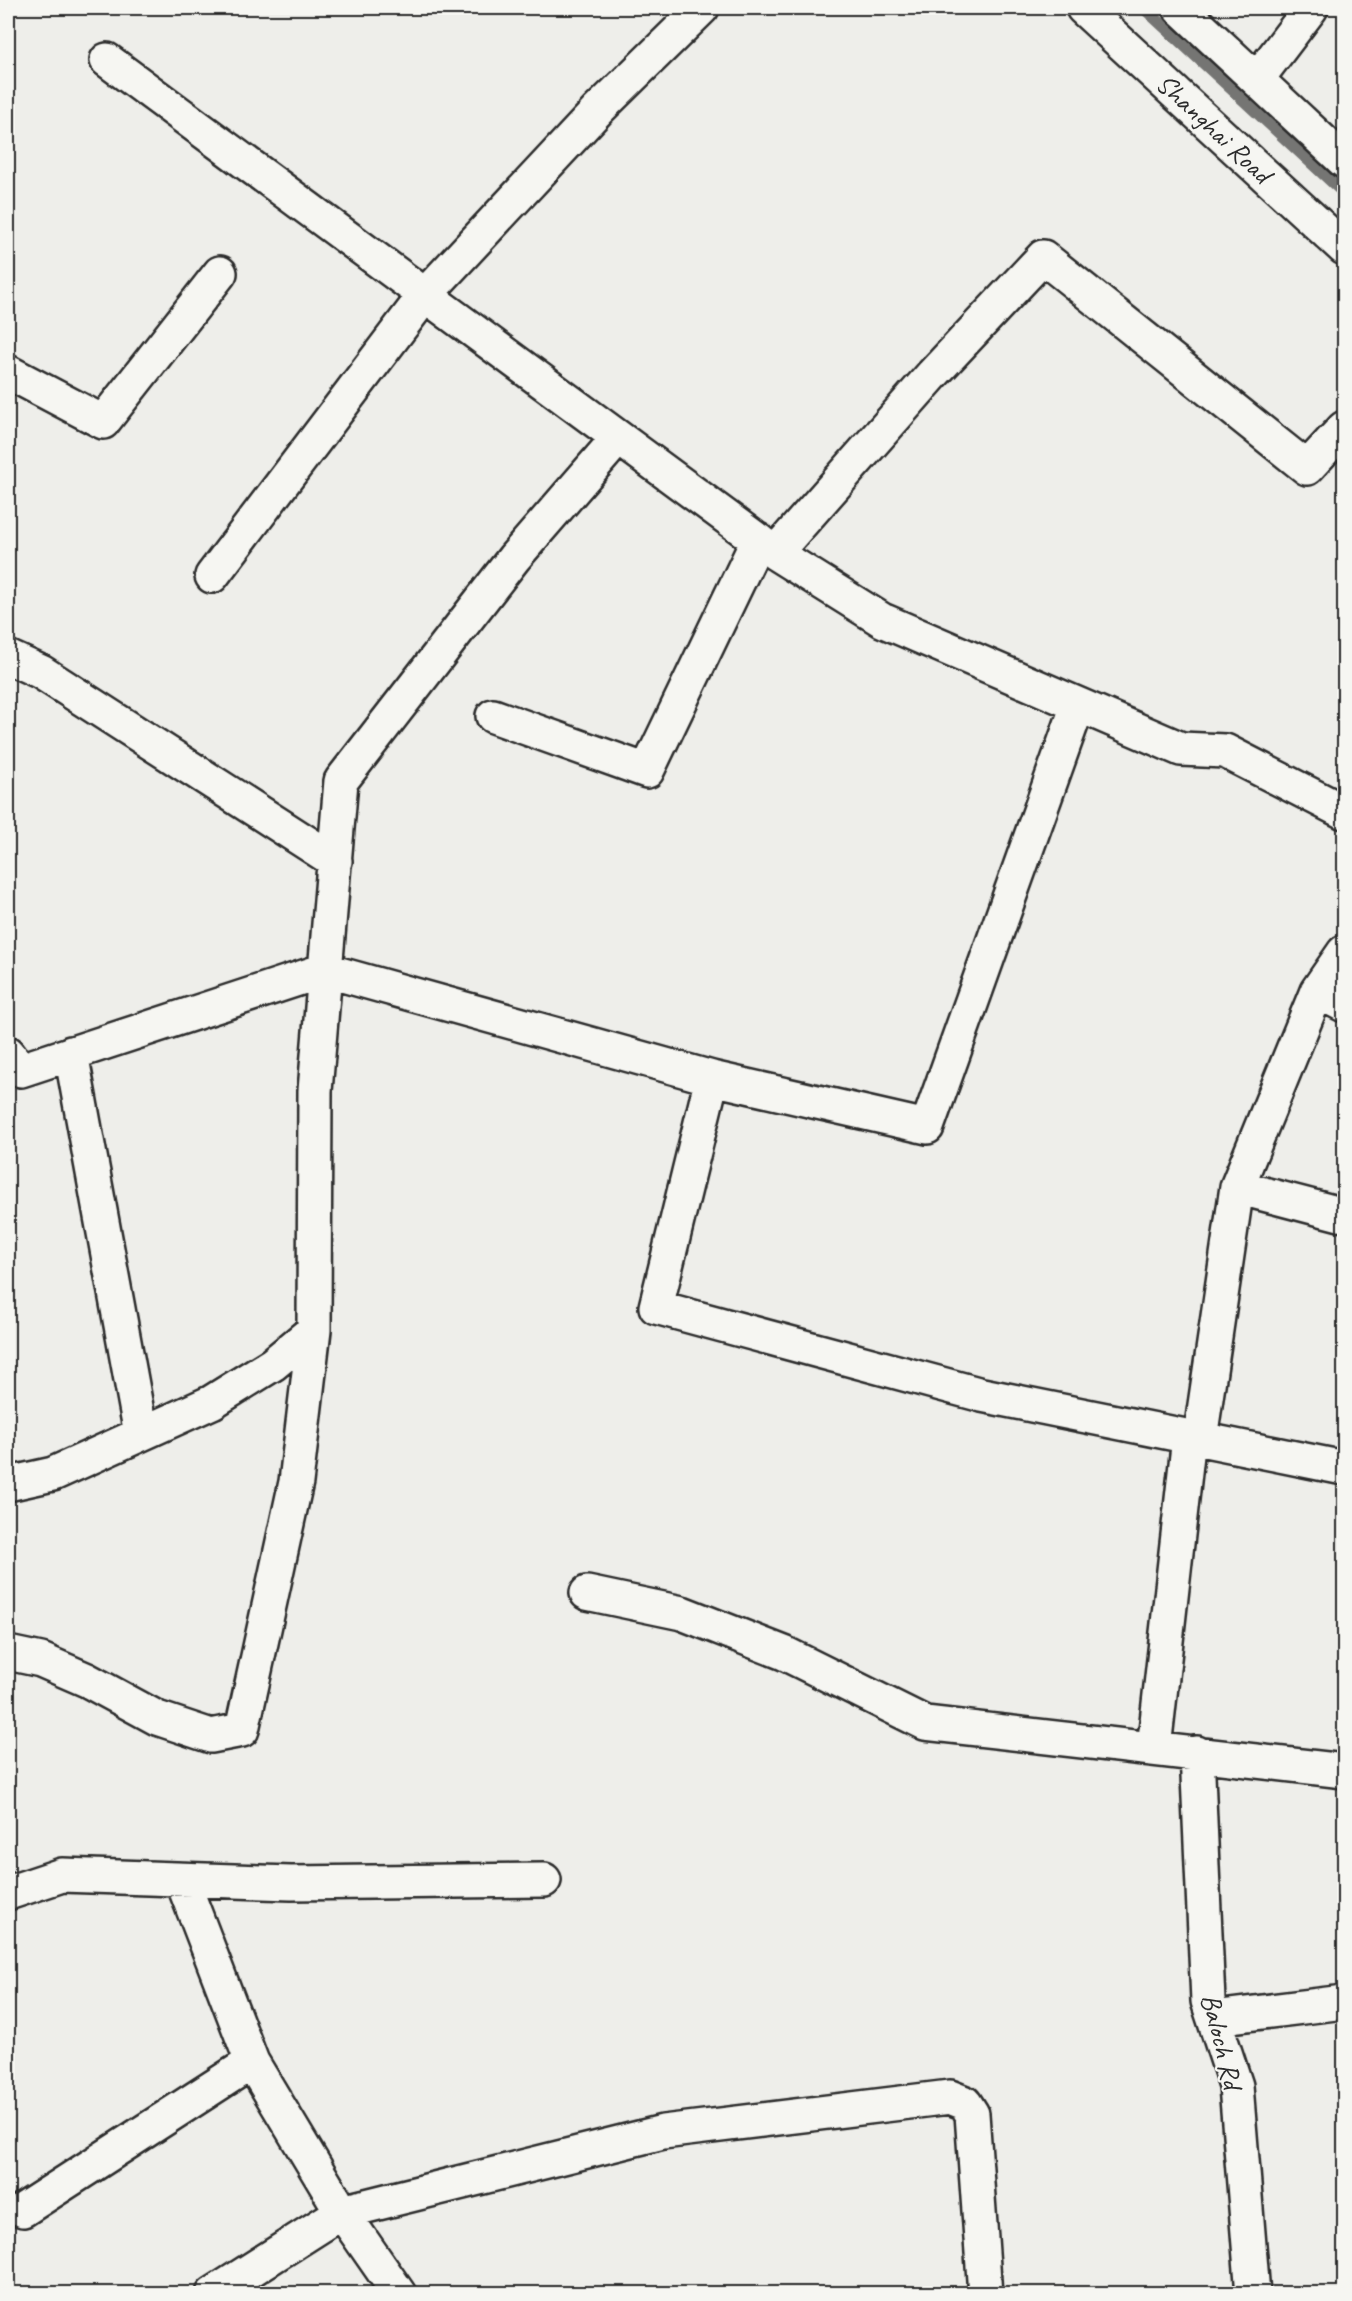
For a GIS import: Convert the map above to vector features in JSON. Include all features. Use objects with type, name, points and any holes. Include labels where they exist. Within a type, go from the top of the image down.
[{"type":"street","points":[[212,576],[425,295],[597,110],[702,8]]},
{"type":"street","name":"Shanghai Road","points":[[1083,8],[1344,248]]},
{"type":"street","points":[[1180,8],[1344,160]]},
{"type":"street","points":[[1257,80],[1311,8]]},
{"type":"street","points":[[107,60],[766,547],[882,621],[1180,749],[1225,751],[1344,812]]},
{"type":"street","points":[[493,716],[647,771],[766,547],[1044,257],[1307,468],[1344,428]]},
{"type":"street","points":[[8,372],[103,422],[220,273]]},
{"type":"street","points":[[8,1653],[41,1660],[87,1680],[158,1718],[211,1736],[242,1730],[296,1482],[314,1330],[315,1091],[341,781],[514,558],[618,438]]},
{"type":"street","points":[[8,657],[41,672],[335,861]]},
{"type":"street","points":[[12,1067],[71,1053],[325,970],[712,1078],[927,1127],[1078,705]]},
{"type":"street","points":[[1154,1748],[1194,1438],[1237,1187],[1330,998],[1344,952]]},
{"type":"street","points":[[71,1053],[141,1434]]},
{"type":"street","points":[[712,1078],[656,1307],[982,1395],[1344,1468]]},
{"type":"street","points":[[1237,1187],[1344,1215]]},
{"type":"street","points":[[8,1484],[53,1474],[212,1402],[273,1364],[314,1330]]},
{"type":"street","points":[[587,1593],[682,1614],[733,1633],[784,1653],[925,1723],[1344,1770]]},
{"type":"street","name":"Baloch Rd","points":[[1197,1753],[1208,2001],[1236,2086],[1253,2294]]},
{"type":"street","points":[[8,1893],[62,1875],[291,1883],[544,1880]]},
{"type":"street","points":[[182,1880],[252,2062],[342,2212],[399,2294]]},
{"type":"street","points":[[1214,2018],[1344,2002]]},
{"type":"street","points":[[23,2210],[252,2062]]},
{"type":"street","points":[[213,2294],[342,2212],[663,2132],[950,2097],[965,2103],[972,2114],[985,2294]]},
{"type":"waterway","points":[[1144,8],[1344,193]]}]
